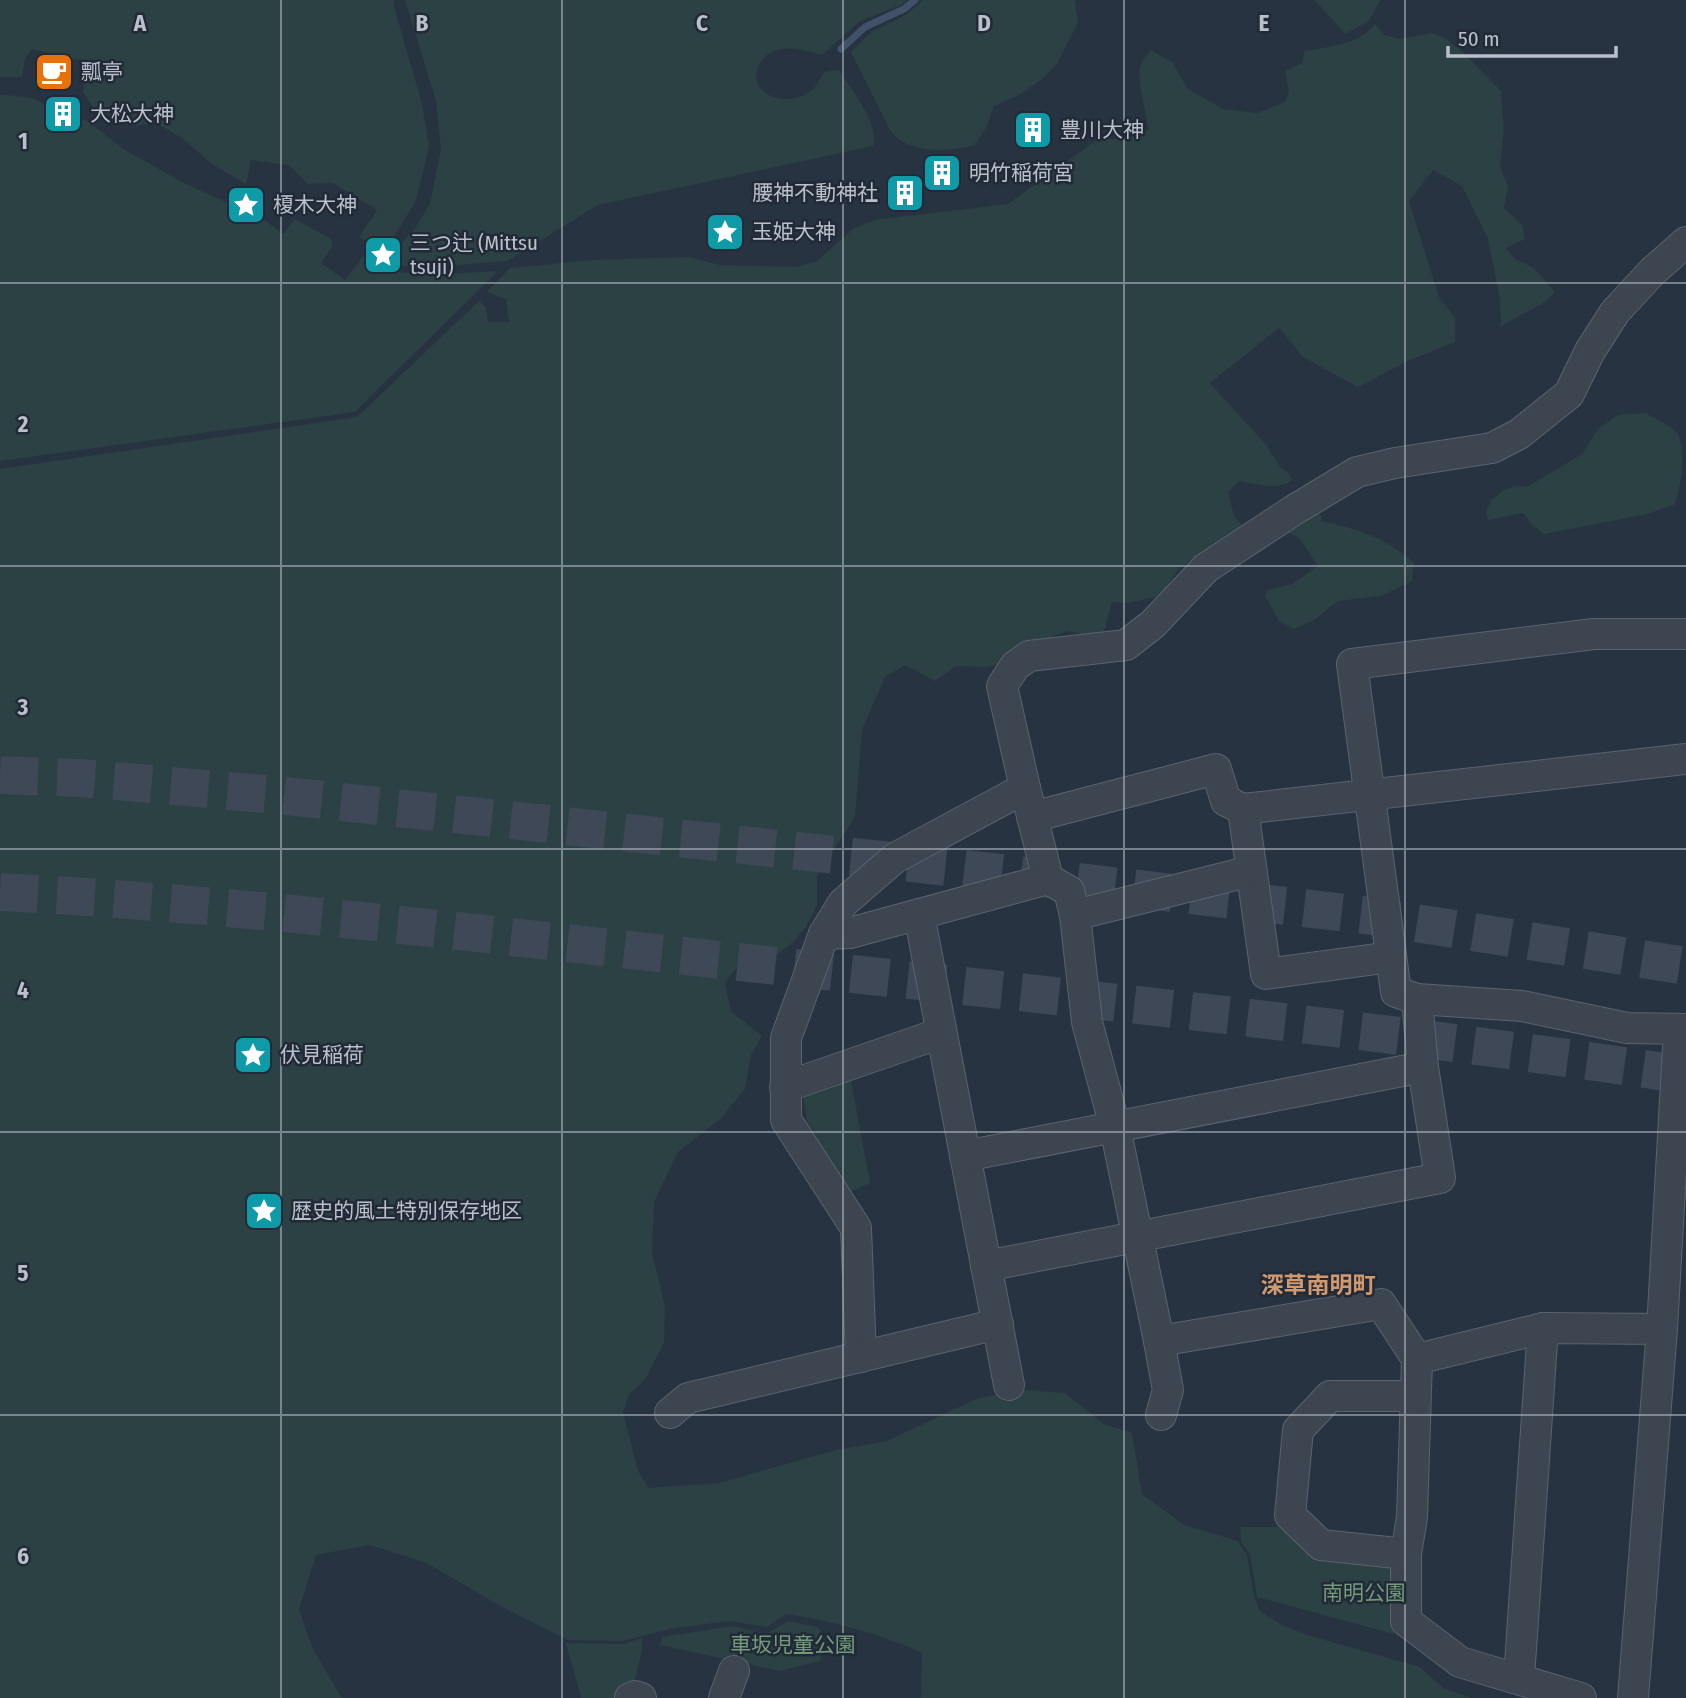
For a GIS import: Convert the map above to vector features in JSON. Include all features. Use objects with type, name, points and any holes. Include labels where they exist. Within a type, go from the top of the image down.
[{"type":"street","points":[[1048,879],[1002,686],[1015,666],[1029,656],[1126,645],[1153,624],[1206,568],[1357,472],[1492,447],[1519,434],[1569,394],[1590,351],[1615,312],[1652,272],[1686,242]]},
{"type":"street","points":[[1633,1698],[1683,1029],[1627,1028],[1522,1006],[1417,999],[1396,992],[1352,664],[1594,634],[1686,634]]},
{"type":"street","points":[[1032,817],[1216,769],[1226,800],[1243,809],[1686,759]]},
{"type":"street","points":[[861,1357],[856,1228],[786,1121],[786,1038],[824,934],[843,903],[895,858],[1025,788]]},
{"type":"street","points":[[1243,809],[1266,974],[1391,957]]},
{"type":"street","points":[[1075,915],[1251,871]]},
{"type":"street","points":[[824,934],[850,933],[1048,879],[1069,891],[1075,915],[1087,1022],[1115,1127],[1168,1390],[1161,1415]]},
{"type":"street","points":[[919,914],[1009,1385]]},
{"type":"street","points":[[986,1266],[1440,1178],[1423,1067],[1417,999]]},
{"type":"street","points":[[785,1087],[942,1033]]},
{"type":"street","points":[[965,1156],[1423,1067]]},
{"type":"street","points":[[1159,1341],[1381,1304],[1417,1359],[1412,1517],[1406,1554],[1406,1621],[1460,1662],[1581,1698]]},
{"type":"street","points":[[670,1413],[688,1398],[998,1324]]},
{"type":"street","points":[[1417,1359],[1543,1328],[1662,1329]]},
{"type":"street","points":[[1519,1678],[1543,1328]]},
{"type":"street","points":[[1406,1554],[1321,1545],[1290,1515],[1298,1430],[1330,1396],[1415,1396]]},
{"type":"street","points":[[630,1698],[641,1698]]},
{"type":"green space","points":[[0,0],[394,0],[422,104],[429,147],[416,201],[385,251],[359,237],[377,210],[333,183],[308,184],[289,165],[251,160],[246,184],[212,164],[182,138],[157,124],[128,126],[93,107],[83,92],[86,62],[32,49],[25,59],[22,77],[0,77]]},
{"type":"green space","points":[[405,0],[906,0],[901,5],[860,21],[822,55],[803,50],[776,50],[762,60],[756,72],[762,90],[775,97],[789,99],[811,91],[824,72],[839,70],[868,117],[874,137],[873,146],[598,205],[507,261],[426,268],[403,266],[388,258],[415,228],[430,204],[441,149],[436,101]]},
{"type":"green space","points":[[923,0],[1075,0],[1078,23],[1056,65],[1021,94],[994,106],[986,128],[974,145],[930,150],[909,145],[891,132],[851,52],[870,33],[907,14]]},
{"type":"green space","points":[[1315,0],[1380,0],[1369,21],[1345,34]]},
{"type":"green space","points":[[1375,24],[1384,35],[1401,39],[1432,33],[1445,38],[1463,52],[1501,91],[1504,130],[1500,166],[1508,187],[1504,208],[1522,225],[1525,239],[1506,248],[1515,259],[1534,268],[1555,292],[1545,302],[1501,326],[1500,299],[1488,239],[1462,186],[1433,170],[1409,201],[1439,297],[1455,318],[1455,342],[1410,360],[1358,387],[1303,357],[1279,328],[1210,383],[1267,446],[1292,480],[1274,486],[1239,481],[1228,492],[1234,516],[1242,525],[1224,542],[1179,569],[1160,596],[1129,603],[1112,602],[1103,635],[1068,631],[1051,637],[1039,648],[1008,661],[988,667],[956,666],[935,681],[905,665],[885,677],[862,730],[855,817],[817,876],[817,905],[806,927],[772,959],[746,955],[725,983],[731,1011],[762,1036],[751,1055],[745,1089],[720,1119],[678,1152],[654,1202],[652,1252],[665,1307],[664,1343],[646,1378],[629,1395],[623,1412],[638,1471],[649,1488],[719,1483],[836,1450],[887,1441],[978,1398],[1023,1390],[1065,1393],[1104,1424],[1132,1433],[1142,1494],[1184,1525],[1238,1541],[1247,1555],[1254,1596],[1260,1611],[1282,1625],[1307,1635],[1420,1667],[1443,1688],[1472,1698],[921,1698],[922,1653],[855,1629],[786,1614],[767,1627],[729,1621],[669,1629],[623,1641],[567,1640],[495,1603],[427,1563],[370,1545],[316,1555],[299,1610],[313,1649],[342,1698],[0,1698],[0,469],[357,417],[479,301],[486,307],[488,322],[509,322],[506,299],[487,292],[510,268],[592,260],[690,257],[720,265],[797,267],[817,261],[853,229],[874,220],[1008,204],[1098,139],[1120,139],[1149,130],[1140,70],[1142,62],[1151,50],[1172,62],[1188,89],[1223,109],[1257,113],[1285,102],[1289,91],[1285,71],[1302,63],[1305,51],[1352,40]]},
{"type":"green space","points":[[0,95],[34,99],[45,106],[56,122],[86,120],[125,150],[184,183],[230,204],[247,219],[266,221],[283,234],[295,219],[331,239],[332,247],[321,263],[345,280],[364,255],[400,272],[426,275],[498,271],[355,412],[0,461]]},
{"type":"green space","points":[[1645,413],[1671,427],[1678,434],[1682,450],[1682,469],[1674,505],[1647,514],[1544,534],[1532,525],[1523,513],[1488,520],[1486,512],[1491,500],[1504,490],[1515,486],[1527,487],[1582,454],[1598,429],[1618,415]]},
{"type":"green space","points":[[1315,511],[1322,516],[1321,521],[1371,535],[1391,546],[1414,563],[1412,581],[1381,596],[1338,601],[1314,620],[1294,629],[1279,621],[1265,596],[1268,590],[1292,584],[1318,566],[1299,538],[1285,531]]},
{"type":"green space","points":[[849,1070],[870,1183],[848,1193],[807,1121],[802,1086]]},
{"type":"green space","name":"南明公園","points":[[1240,1527],[1284,1527],[1314,1558],[1388,1563],[1396,1575],[1394,1634],[1257,1597],[1250,1555],[1241,1542]]},
{"type":"green space","name":"車坂児童公園","points":[[788,1621],[817,1627],[825,1636],[820,1661],[780,1671],[660,1645],[662,1637],[733,1626],[766,1634]]},
{"type":"green space","points":[[642,1638],[642,1651],[631,1693],[618,1698],[581,1698],[566,1643],[623,1644]]},
{"type":"waterway","points":[[841,49],[865,27],[904,9],[915,0]]},
{"type":"tunnel","points":[[0,775],[80,778],[276,795],[957,868],[1372,916],[1686,966]]},
{"type":"tunnel","points":[[0,892],[183,904],[457,931],[1328,1027],[1686,1075]]},
{"type":"place","name":"瓢亭","points":[[54,72]]},
{"type":"place","name":"大松大神","points":[[63,114]]},
{"type":"place","name":"豊川大神","points":[[1033,130]]},
{"type":"place","name":"明竹稲荷宮","points":[[942,173]]},
{"type":"place","name":"腰神不動神社","points":[[905,193]]},
{"type":"place","name":"榎木大神","points":[[246,205]]},
{"type":"place","name":"玉姫大神","points":[[725,232]]},
{"type":"place","name":"三つ辻 (Mittsu tsuji)","points":[[383,255]]},
{"type":"place","name":"伏見稲荷","points":[[253,1055]]},
{"type":"place","name":"歴史的風土特別保存地区","points":[[264,1211]]},
{"type":"district","name":"深草南明町","points":[[1318,1285]]}]
